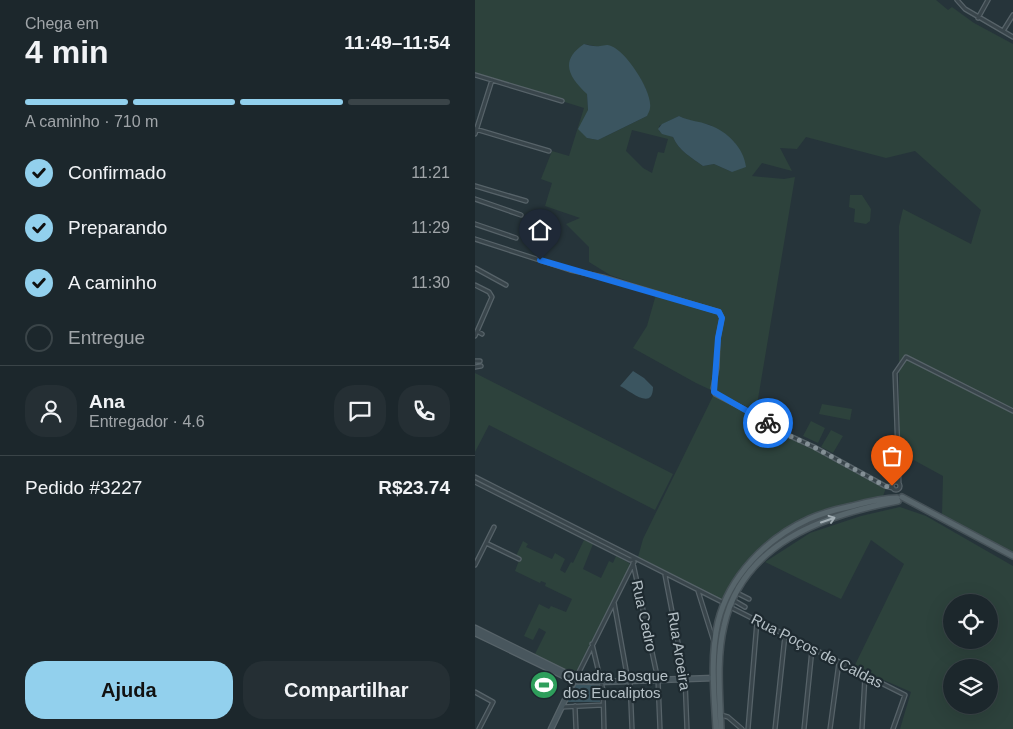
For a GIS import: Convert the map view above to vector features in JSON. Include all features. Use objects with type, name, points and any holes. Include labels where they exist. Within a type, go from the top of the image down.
[{"type":"main road","points":[[721,729],[714,678],[714,644],[719,618],[743,577],[777,545],[801,530],[899,499],[921,506],[939,518],[964,529],[1013,556]]},
{"type":"main road","points":[[715,729],[718,715],[721,642],[727,605],[737,593],[743,577]]},
{"type":"main road","points":[[475,628],[576,680]]},
{"type":"main road","points":[[475,633],[505,644],[529,659],[576,680],[600,682],[714,678]]},
{"type":"main road","points":[[529,659],[534,660],[536,658]]},
{"type":"main road","points":[[539,664],[541,662],[546,663]]},
{"type":"main road","points":[[551,729],[576,680]]},
{"type":"street","points":[[957,0],[965,9],[978,18],[1013,37]]},
{"type":"street","points":[[978,18],[988,0]]},
{"type":"street","points":[[1003,32],[1013,15]]},
{"type":"street","points":[[475,75],[562,101]]},
{"type":"street","points":[[492,80],[475,131],[549,151]]},
{"type":"street","points":[[475,186],[525,201]]},
{"type":"street","points":[[475,199],[521,215]]},
{"type":"street","points":[[475,224],[516,238]]},
{"type":"street","points":[[475,239],[570,270],[603,277],[717,311],[722,316],[713,388],[715,394],[746,410],[775,429],[798,439],[885,486],[899,489],[900,485]]},
{"type":"street","points":[[475,268],[505,285]]},
{"type":"street","points":[[475,284],[491,294],[491,301],[475,336]]},
{"type":"street","points":[[478,330],[482,332]]},
{"type":"street","points":[[899,499],[895,373],[905,358],[909,358],[961,387],[1013,412]]},
{"type":"street","points":[[475,367],[481,366]]},
{"type":"street","name":"Rua Poços de Caldas","points":[[475,477],[633,556],[634,561]]},
{"type":"street","name":"Rua Poços de Caldas","points":[[475,482],[630,560],[698,590],[905,696],[893,729]]},
{"type":"street","points":[[899,499],[892,485],[894,482],[900,485]]},
{"type":"street","points":[[475,565],[494,527]]},
{"type":"street","points":[[486,543],[519,560]]},
{"type":"street","points":[[576,680],[634,561]]},
{"type":"street","name":"Rua Cedro","points":[[634,561],[658,680],[660,729]]},
{"type":"street","name":"Rua Aroeira","points":[[665,574],[685,679],[687,729]]},
{"type":"street","points":[[698,590],[714,644]]},
{"type":"street","points":[[737,593],[749,599]]},
{"type":"street","points":[[733,600],[745,606]]},
{"type":"street","points":[[614,602],[629,681],[632,729]]},
{"type":"street","points":[[749,729],[757,621]]},
{"type":"street","points":[[775,729],[785,635]]},
{"type":"street","points":[[592,644],[600,682],[604,729]]},
{"type":"street","points":[[803,729],[812,649]]},
{"type":"street","points":[[830,729],[839,662]]},
{"type":"street","points":[[862,729],[865,676]]},
{"type":"street","points":[[475,692],[492,700],[479,729]]},
{"type":"street","points":[[562,706],[603,705]]},
{"type":"street","points":[[575,706],[576,729]]},
{"type":"street","points":[[718,715],[728,717],[742,729]]},
{"type":"green space","points":[[475,0],[936,0],[948,10],[952,7],[974,23],[1013,44],[1013,553],[942,515],[943,476],[899,452],[899,226],[903,209],[971,244],[981,210],[915,151],[886,158],[806,137],[797,149],[780,148],[792,171],[762,163],[752,176],[784,179],[795,177],[756,411],[696,383],[633,348],[647,326],[657,291],[610,275],[589,262],[589,247],[566,224],[580,218],[545,206],[552,183],[541,179],[552,151],[569,156],[584,108],[475,74]],"holes":[[[584,44],[600,47],[640,78],[647,92],[647,116],[598,140],[587,138],[588,110]],[[679,116],[687,120],[710,125],[735,143],[732,172],[714,164],[703,166],[682,150],[673,137],[659,131],[659,126]],[[632,130],[668,139],[664,153],[658,152],[652,173],[643,168],[626,151]]]},
{"type":"green space","points":[[850,195],[862,195],[871,209],[870,221],[866,224],[854,222],[855,209],[849,207]]},
{"type":"green space","points":[[475,373],[673,474],[655,510],[489,425],[475,452]]},
{"type":"green space","points":[[714,394],[886,488],[883,496],[820,511],[778,532],[738,572],[723,600],[638,557],[643,539]]},
{"type":"green space","points":[[822,404],[852,409],[850,420],[819,414]]},
{"type":"green space","points":[[811,421],[825,428],[818,443],[803,436]]},
{"type":"green space","points":[[831,430],[843,436],[833,453],[821,447]]},
{"type":"green space","points":[[900,507],[926,516],[1013,566],[1013,729],[900,729],[911,692],[854,667],[904,564],[871,540],[841,599],[765,562],[810,533],[861,516]]},
{"type":"green space","points":[[584,540],[593,544],[583,569],[601,578],[609,561],[613,563],[616,556],[630,565],[576,672],[573,674],[535,654],[546,632],[539,628],[533,640],[524,636],[539,604],[549,609],[551,606],[566,612],[572,599],[545,586],[546,583],[541,581],[540,583],[515,571],[520,558],[516,556],[523,541],[528,544],[526,547],[552,559],[555,553],[565,559],[560,570],[565,573],[571,562],[573,563]]},
{"type":"green space","name":"Quadra Bosque dos Eucaliptos","points":[[543,678],[551,681],[545,693],[537,689]]},
{"type":"water","points":[[584,44],[608,45],[617,49],[637,73],[650,101],[650,109],[647,116],[598,140],[587,138],[578,129],[588,110],[587,94],[575,81],[569,69],[571,57]]},
{"type":"water","points":[[679,116],[722,131],[742,153],[746,167],[732,172],[714,164],[703,166],[690,157],[682,150],[673,137],[662,134],[658,129],[662,124]]},
{"type":"water","points":[[633,371],[653,387],[649,398],[640,397],[620,386]]},
{"type":"water","points":[[600,683],[600,702],[566,702],[575,684]]},
{"type":"way so far","points":[[768,423],[775,429],[814,447],[885,486],[893,488],[892,486]]},
{"type":"place","name":"Quadra Bosque dos Eucaliptos","points":[[544,685]]},
{"type":"route","points":[[540,260],[719,312],[722,318],[718,338],[714,392],[768,423]]}]
